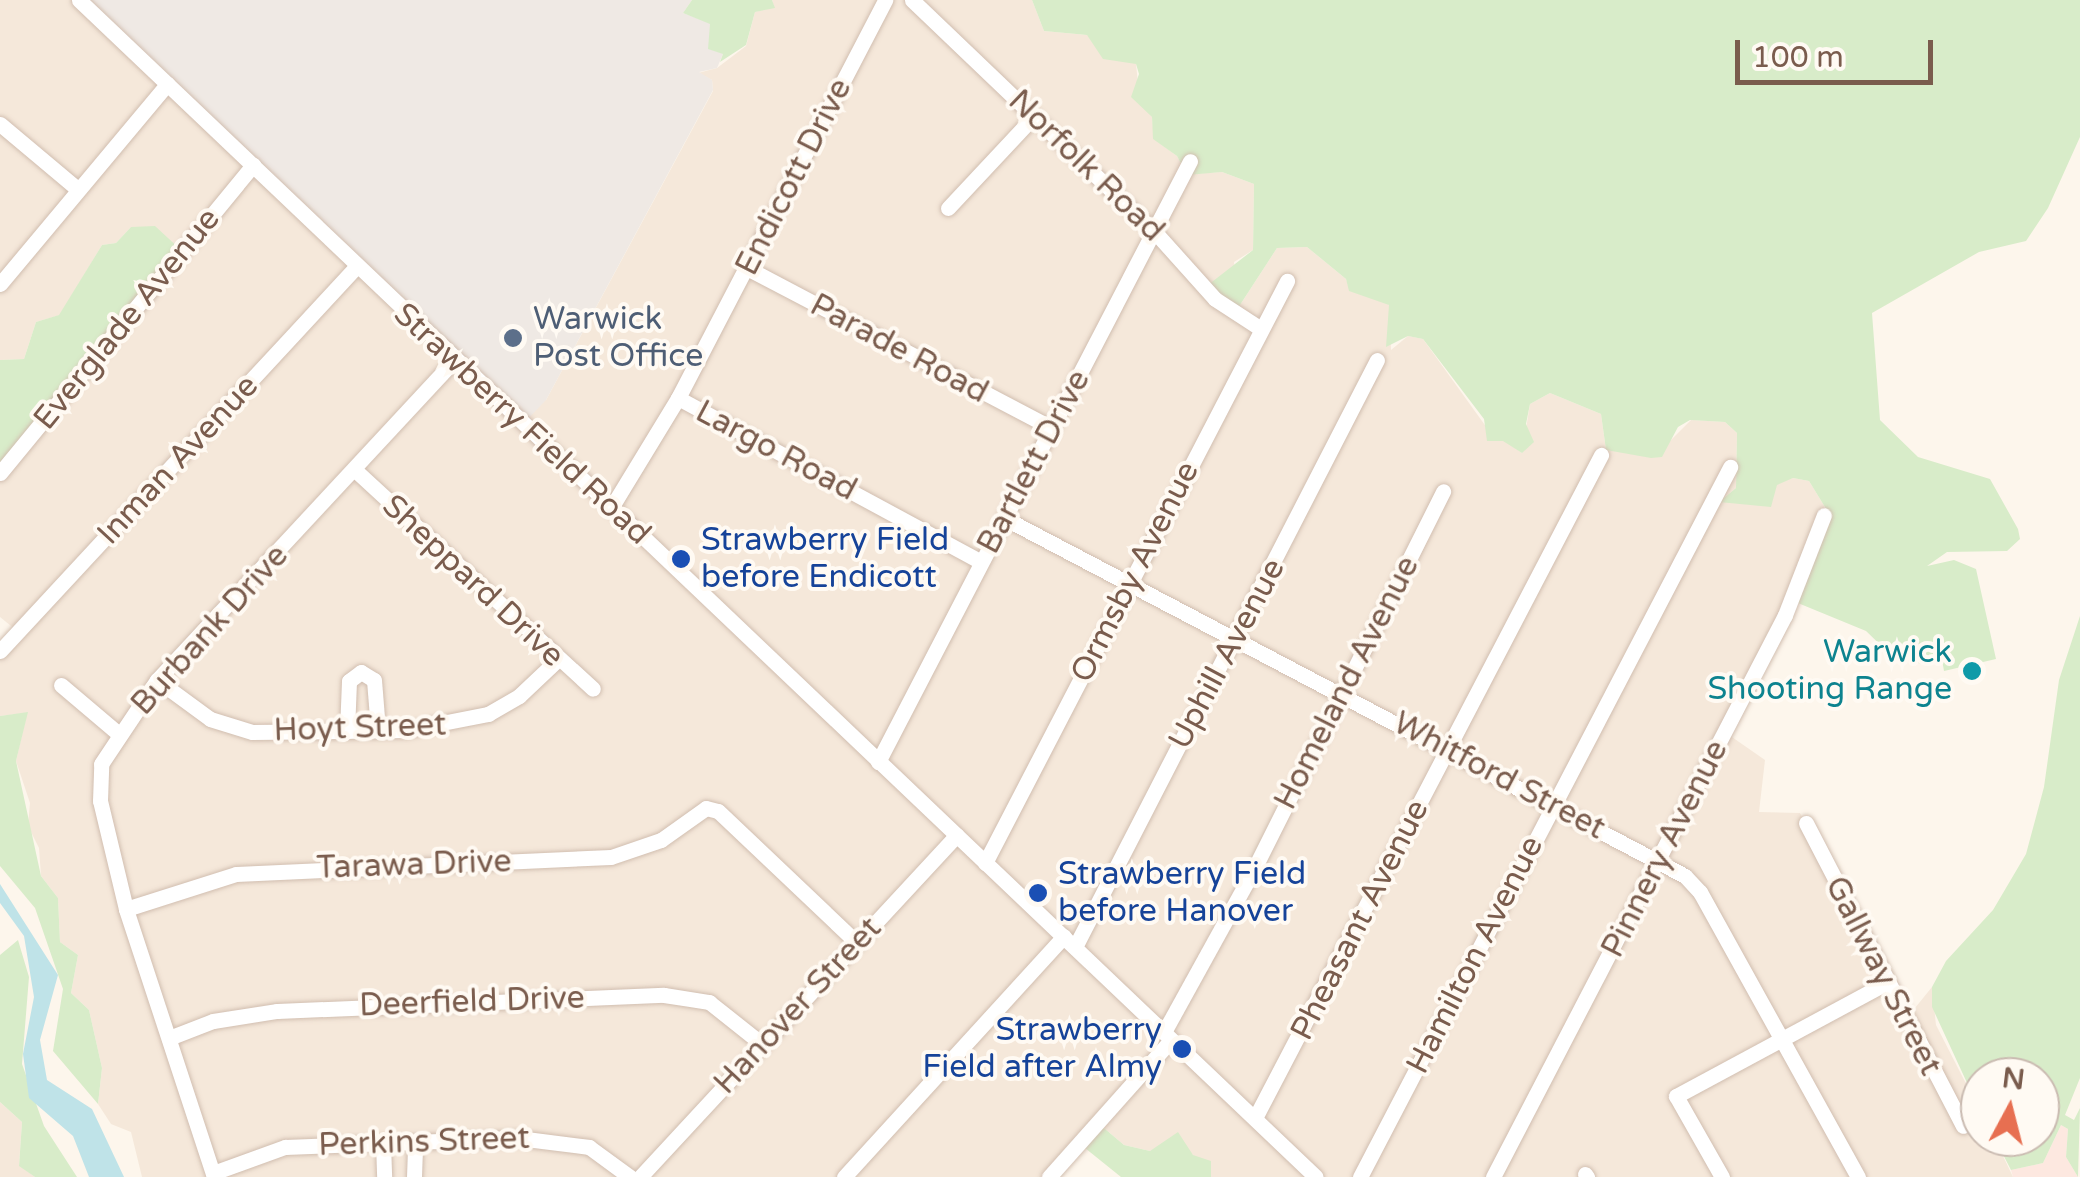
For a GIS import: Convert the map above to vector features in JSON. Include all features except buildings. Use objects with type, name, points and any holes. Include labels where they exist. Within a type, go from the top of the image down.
[{"type":"street","name":"Strawberry Field Road","points":[[79,0],[1316,1177]]},
{"type":"street","name":"Endicott Drive","points":[[612,508],[678,398],[886,0]]},
{"type":"street","name":"Norfolk Road","points":[[912,0],[1154,231],[1214,299],[1261,329]]},
{"type":"street","points":[[0,284],[75,187],[167,84]]},
{"type":"street","points":[[948,208],[1034,116]]},
{"type":"street","points":[[0,124],[75,187]]},
{"type":"street","name":"Bartlett Drive","points":[[878,762],[1190,161]]},
{"type":"street","name":"Everglade Avenue","points":[[0,474],[253,165]]},
{"type":"street","name":"Inman Avenue","points":[[0,651],[356,267]]},
{"type":"street","name":"Parade Road","points":[[747,268],[1052,428]]},
{"type":"street","name":"Ormsby Avenue","points":[[985,863],[1287,281]]},
{"type":"street","name":"Burbank Drive","points":[[214,1175],[126,909],[100,801],[101,764],[157,680],[454,360]]},
{"type":"street","name":"Uphill Avenue","points":[[844,1177],[1069,942],[1235,636],[1377,360]]},
{"type":"street","name":"Largo Road","points":[[678,398],[980,561]]},
{"type":"street","name":"Pheasant Avenue","points":[[1255,1118],[1601,455]]},
{"type":"street","name":"Hamilton Avenue","points":[[1360,1177],[1730,467]]},
{"type":"street","name":"Sheppard Drive","points":[[355,470],[556,660],[593,689]]},
{"type":"street","name":"Homeland Avenue","points":[[1049,1177],[1167,1036],[1443,491]]},
{"type":"street","name":"Pinnery Avenue","points":[[1493,1177],[1786,615],[1824,514]]},
{"type":"street","name":"Whitford Street","points":[[1004,518],[1554,804],[1658,861],[1700,892],[1858,1177]]},
{"type":"street","name":"Hoyt Street","points":[[157,680],[210,719],[238,728],[346,732],[452,726],[488,714],[519,696],[556,660]]},
{"type":"street","points":[[346,732],[349,680],[362,672],[374,680],[378,730]]},
{"type":"street","points":[[61,685],[120,735]]},
{"type":"street","name":"Tarawa Drive","points":[[126,909],[236,874],[611,857],[661,840],[694,814],[718,811],[857,943]]},
{"type":"street","name":"Gallway Street","points":[[1806,824],[1884,984],[1960,1122]]},
{"type":"street","name":"Hanover Street","points":[[640,1177],[957,835]]},
{"type":"street","points":[[1722,1177],[1676,1096],[1884,984]]},
{"type":"street","name":"Deerfield Drive","points":[[170,1038],[262,1012],[664,995],[709,1002],[763,1045]]},
{"type":"street","name":"Perkins Street","points":[[214,1175],[270,1149],[416,1142],[571,1141],[630,1177]]},
{"type":"street","points":[[414,1177],[416,1142]]},
{"type":"street","points":[[382,1143],[384,1177]]},
{"type":"shaded area","points":[[0,0],[80,0],[546,400],[713,91],[712,80],[698,73],[717,68],[746,46],[755,12],[774,7],[772,0],[1032,0],[1044,31],[1087,35],[1136,64],[1140,102],[1152,117],[1154,139],[1177,156],[1187,174],[1222,172],[1254,184],[1253,250],[1234,262],[1238,308],[1277,248],[1307,247],[1346,279],[1350,291],[1380,296],[1389,305],[1391,350],[1408,336],[1423,339],[1487,428],[1522,453],[1530,404],[1550,393],[1601,414],[1606,450],[1644,454],[1665,446],[1691,420],[1725,422],[1737,433],[1736,488],[1720,501],[1793,478],[1809,481],[1828,512],[1729,735],[1765,760],[1759,812],[1800,813],[1894,998],[1915,1008],[1932,987],[1936,1025],[1960,1072],[1960,1157],[2004,1157],[2013,1177],[1211,1177],[1193,1155],[1169,1142],[1150,1151],[1124,1145],[1098,1123],[1048,1177],[142,1177],[131,1132],[111,1124],[98,1104],[102,1068],[89,1010],[71,993],[78,955],[60,942],[58,898],[41,876],[39,848],[28,826],[30,803],[16,761],[27,713],[0,716],[0,650],[16,630],[0,617],[0,472],[131,227],[116,243],[102,245],[60,315],[36,322],[24,359],[0,360]]},
{"type":"shaded area","points":[[80,0],[692,0],[683,13],[710,23],[723,54],[717,68],[699,72],[712,80],[713,90],[546,400],[524,423]]},
{"type":"shaded area","points":[[0,1102],[22,1122],[19,1165],[35,1177],[0,1177]]},
{"type":"shaded area","points":[[2060,1127],[2068,1129],[2066,1157],[2078,1177],[2013,1177],[2011,1170],[2043,1163],[2046,1157],[2060,1157]]},
{"type":"green space","points":[[692,0],[772,0],[775,8],[755,12],[746,45],[720,62],[723,54],[708,49],[710,24],[683,13]]},
{"type":"green space","points":[[1032,0],[2080,0],[2080,137],[2048,208],[2026,241],[1979,252],[1872,313],[1880,420],[1918,457],[1990,479],[2018,529],[2020,539],[2007,551],[1947,552],[1927,566],[1954,560],[1976,569],[1996,659],[1944,671],[1941,654],[1929,665],[1895,659],[1866,631],[1793,601],[1828,512],[1809,481],[1793,478],[1777,485],[1771,507],[1719,502],[1736,488],[1737,433],[1725,422],[1690,420],[1678,427],[1662,457],[1651,458],[1606,450],[1601,414],[1550,393],[1530,404],[1526,424],[1534,442],[1522,453],[1503,441],[1487,441],[1484,419],[1423,339],[1408,336],[1386,347],[1389,305],[1349,291],[1346,279],[1307,247],[1277,248],[1238,308],[1208,285],[1253,250],[1254,184],[1222,172],[1187,175],[1177,156],[1153,139],[1152,117],[1131,97],[1139,74],[1136,64],[1103,59],[1087,35],[1044,31]]},
{"type":"green space","points":[[155,226],[181,250],[0,472],[0,360],[24,359],[36,322],[59,315],[102,245],[116,243],[131,227]]},
{"type":"green space","points":[[2080,616],[2080,1078],[2065,1115],[2074,1120],[2080,1108],[2078,1177],[2066,1157],[2068,1129],[2060,1127],[2060,1057],[1960,1057],[1960,1068],[1932,1007],[1932,987],[1946,961],[1993,910],[2026,854],[2044,787],[2059,680]]},
{"type":"green space","points":[[28,712],[16,761],[41,876],[58,898],[60,942],[78,955],[71,993],[89,1010],[102,1068],[98,1104],[53,1051],[63,989],[35,908],[0,866],[0,716]]},
{"type":"green space","points":[[18,940],[29,977],[22,1064],[44,1126],[77,1177],[35,1177],[19,1166],[22,1122],[0,1102],[0,955]]},
{"type":"green space","points":[[1098,1123],[1124,1145],[1150,1151],[1178,1132],[1193,1155],[1211,1161],[1211,1177],[1121,1177],[1080,1144]]},
{"type":"green space","points":[[2004,1157],[2046,1157],[2043,1163],[2011,1170]]},
{"type":"water","points":[[0,884],[58,975],[40,1040],[47,1080],[92,1109],[124,1177],[89,1177],[73,1136],[29,1098],[23,1054],[34,997],[24,936],[0,903]]},
{"type":"place","name":"Warwick Post Office","points":[[513,338]]},
{"type":"place","name":"Strawberry Field before Endicott","points":[[681,559]]},
{"type":"place","name":"Warwick Shooting Range","points":[[1972,671]]},
{"type":"place","name":"Strawberry Field before Hanover","points":[[1038,893]]},
{"type":"place","name":"Strawberry Field after Almy","points":[[1182,1049]]}]
